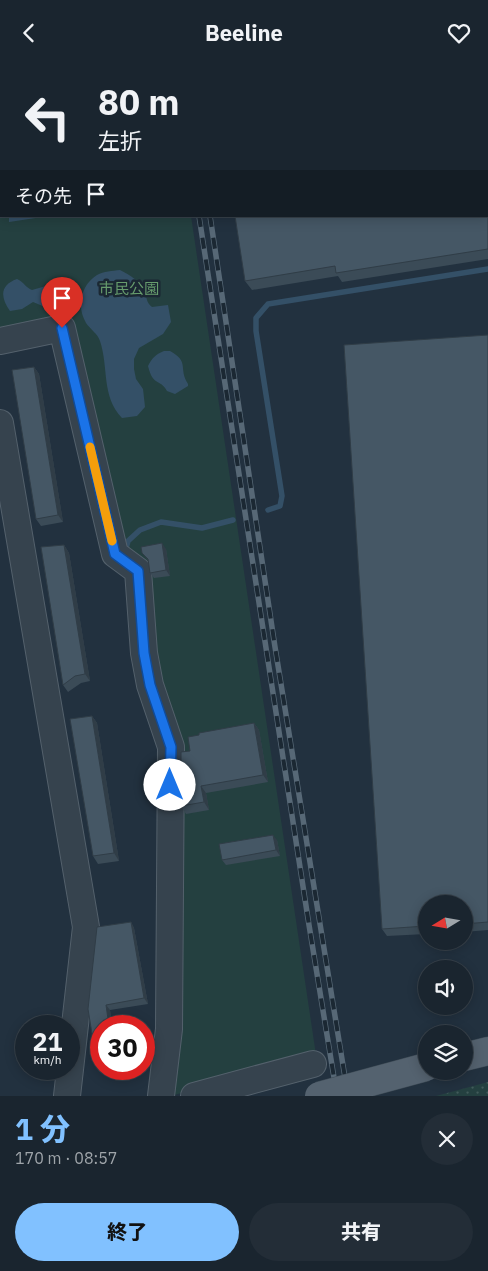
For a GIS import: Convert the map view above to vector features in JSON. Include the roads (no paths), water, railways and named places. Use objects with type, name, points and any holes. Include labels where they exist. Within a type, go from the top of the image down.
[{"type":"main road","points":[[473,1055],[488,1051]]},
{"type":"main road","points":[[318,1096],[418,1069]]},
{"type":"street","points":[[0,341],[62,328],[115,554],[138,571],[144,653],[150,685],[171,747],[168,1029],[161,1096]]},
{"type":"street","points":[[0,423],[86,927],[67,1096]]},
{"type":"street","points":[[194,1096],[313,1064]]},
{"type":"water","points":[[9,217],[42,217],[9,222]]},
{"type":"water","points":[[120,270],[138,282],[152,307],[168,305],[171,322],[163,334],[139,348],[134,359],[134,369],[136,379],[143,389],[145,407],[137,416],[122,418],[115,409],[108,391],[100,341],[86,323],[81,310],[82,296],[87,284],[97,275],[108,271]]},
{"type":"water","points":[[17,279],[32,290],[46,286],[54,293],[54,300],[45,307],[33,302],[22,309],[10,311],[4,301],[3,292],[7,285]]},
{"type":"water","points":[[164,351],[170,351],[180,359],[188,384],[188,386],[175,394],[167,391],[154,380],[148,366],[154,357]]},
{"type":"waterway","points":[[268,510],[280,506],[282,496],[256,331],[256,318],[268,304],[488,269]]},
{"type":"waterway","points":[[125,552],[128,541],[140,530],[161,522],[202,528],[233,520]]},
{"type":"railway","points":[[199,217],[337,1096]]},
{"type":"railway","points":[[210,217],[275,647],[348,1096]]},
{"type":"park label","name":"市民公園","points":[[129,288]]}]
